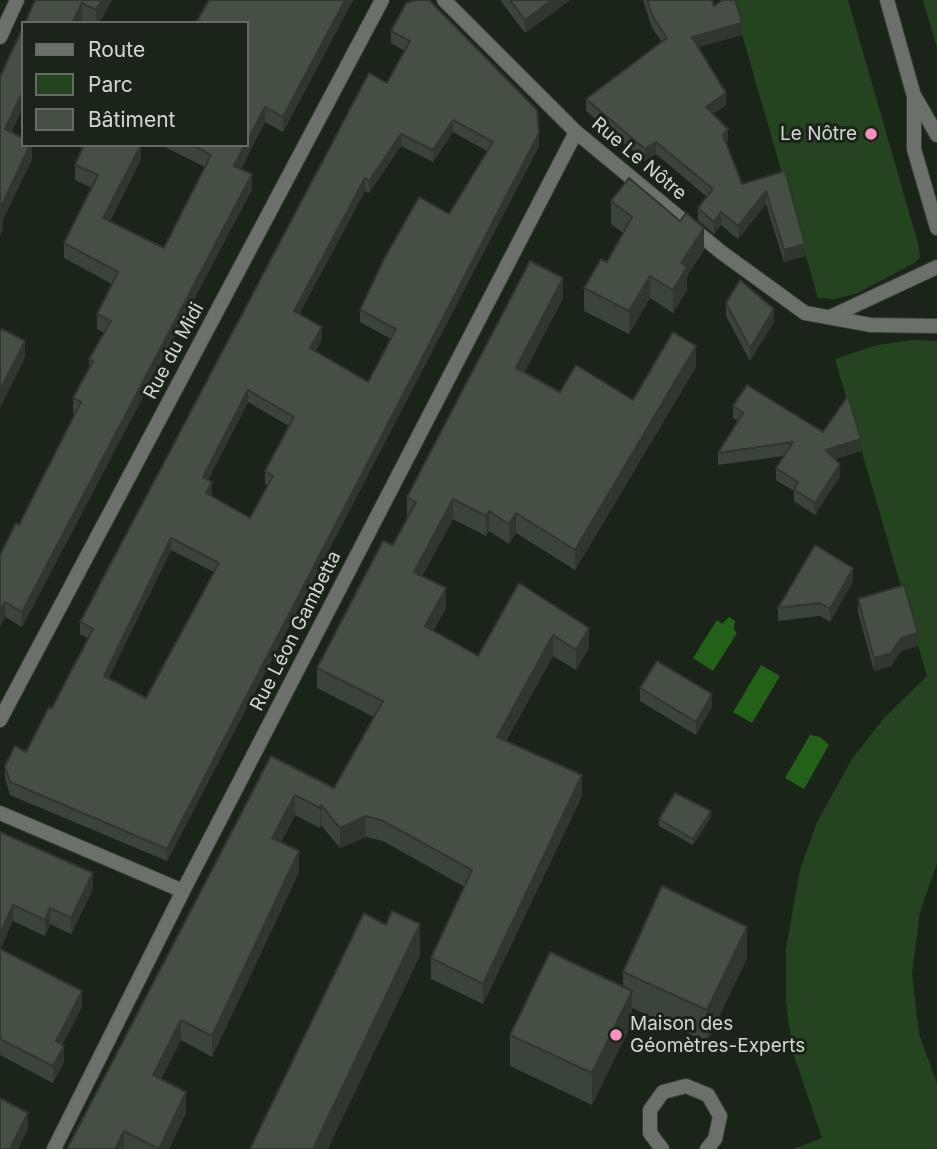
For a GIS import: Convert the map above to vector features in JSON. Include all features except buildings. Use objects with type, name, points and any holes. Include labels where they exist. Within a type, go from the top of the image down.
[{"type":"street","points":[[0,37],[17,0]]},
{"type":"street","name":"Rue du Midi","points":[[0,720],[382,0]]},
{"type":"street","name":"Rue Le Nôtre","points":[[444,0],[576,132],[731,260],[805,313],[871,325],[937,326]]},
{"type":"street","points":[[887,0],[914,96],[915,149],[937,228]]},
{"type":"street","points":[[914,96],[937,135]]},
{"type":"street","name":"Rue Léon Gambetta","points":[[54,1149],[183,891],[576,132]]},
{"type":"street","points":[[830,317],[923,271],[937,267]]},
{"type":"street","points":[[0,813],[183,891]]},
{"type":"street","points":[[662,1149],[650,1133],[650,1111],[663,1092],[685,1086],[698,1088],[716,1104],[719,1128],[707,1149]]},
{"type":"green space","points":[[732,0],[848,0],[918,243],[920,257],[916,262],[858,293],[834,299],[818,298]]},
{"type":"green space","points":[[923,0],[937,0],[937,48]]},
{"type":"green space","points":[[914,340],[937,341],[937,864],[920,912],[912,973],[919,1034],[937,1084],[937,1149],[793,1149],[822,1138],[793,1053],[786,1002],[786,948],[800,870],[817,822],[852,759],[883,719],[927,676],[835,359],[877,345]]},
{"type":"shaded area","points":[[729,617],[735,621],[734,630],[737,633],[713,671],[693,658],[717,620],[722,624]]},
{"type":"shaded area","points":[[761,665],[780,676],[752,723],[733,712]]},
{"type":"shaded area","points":[[810,735],[820,737],[829,745],[804,789],[785,778]]},
{"type":"place","name":"Le Nôtre","points":[[871,134]]},
{"type":"place","name":"Maison des Géomètres-Experts","points":[[616,1035]]}]
